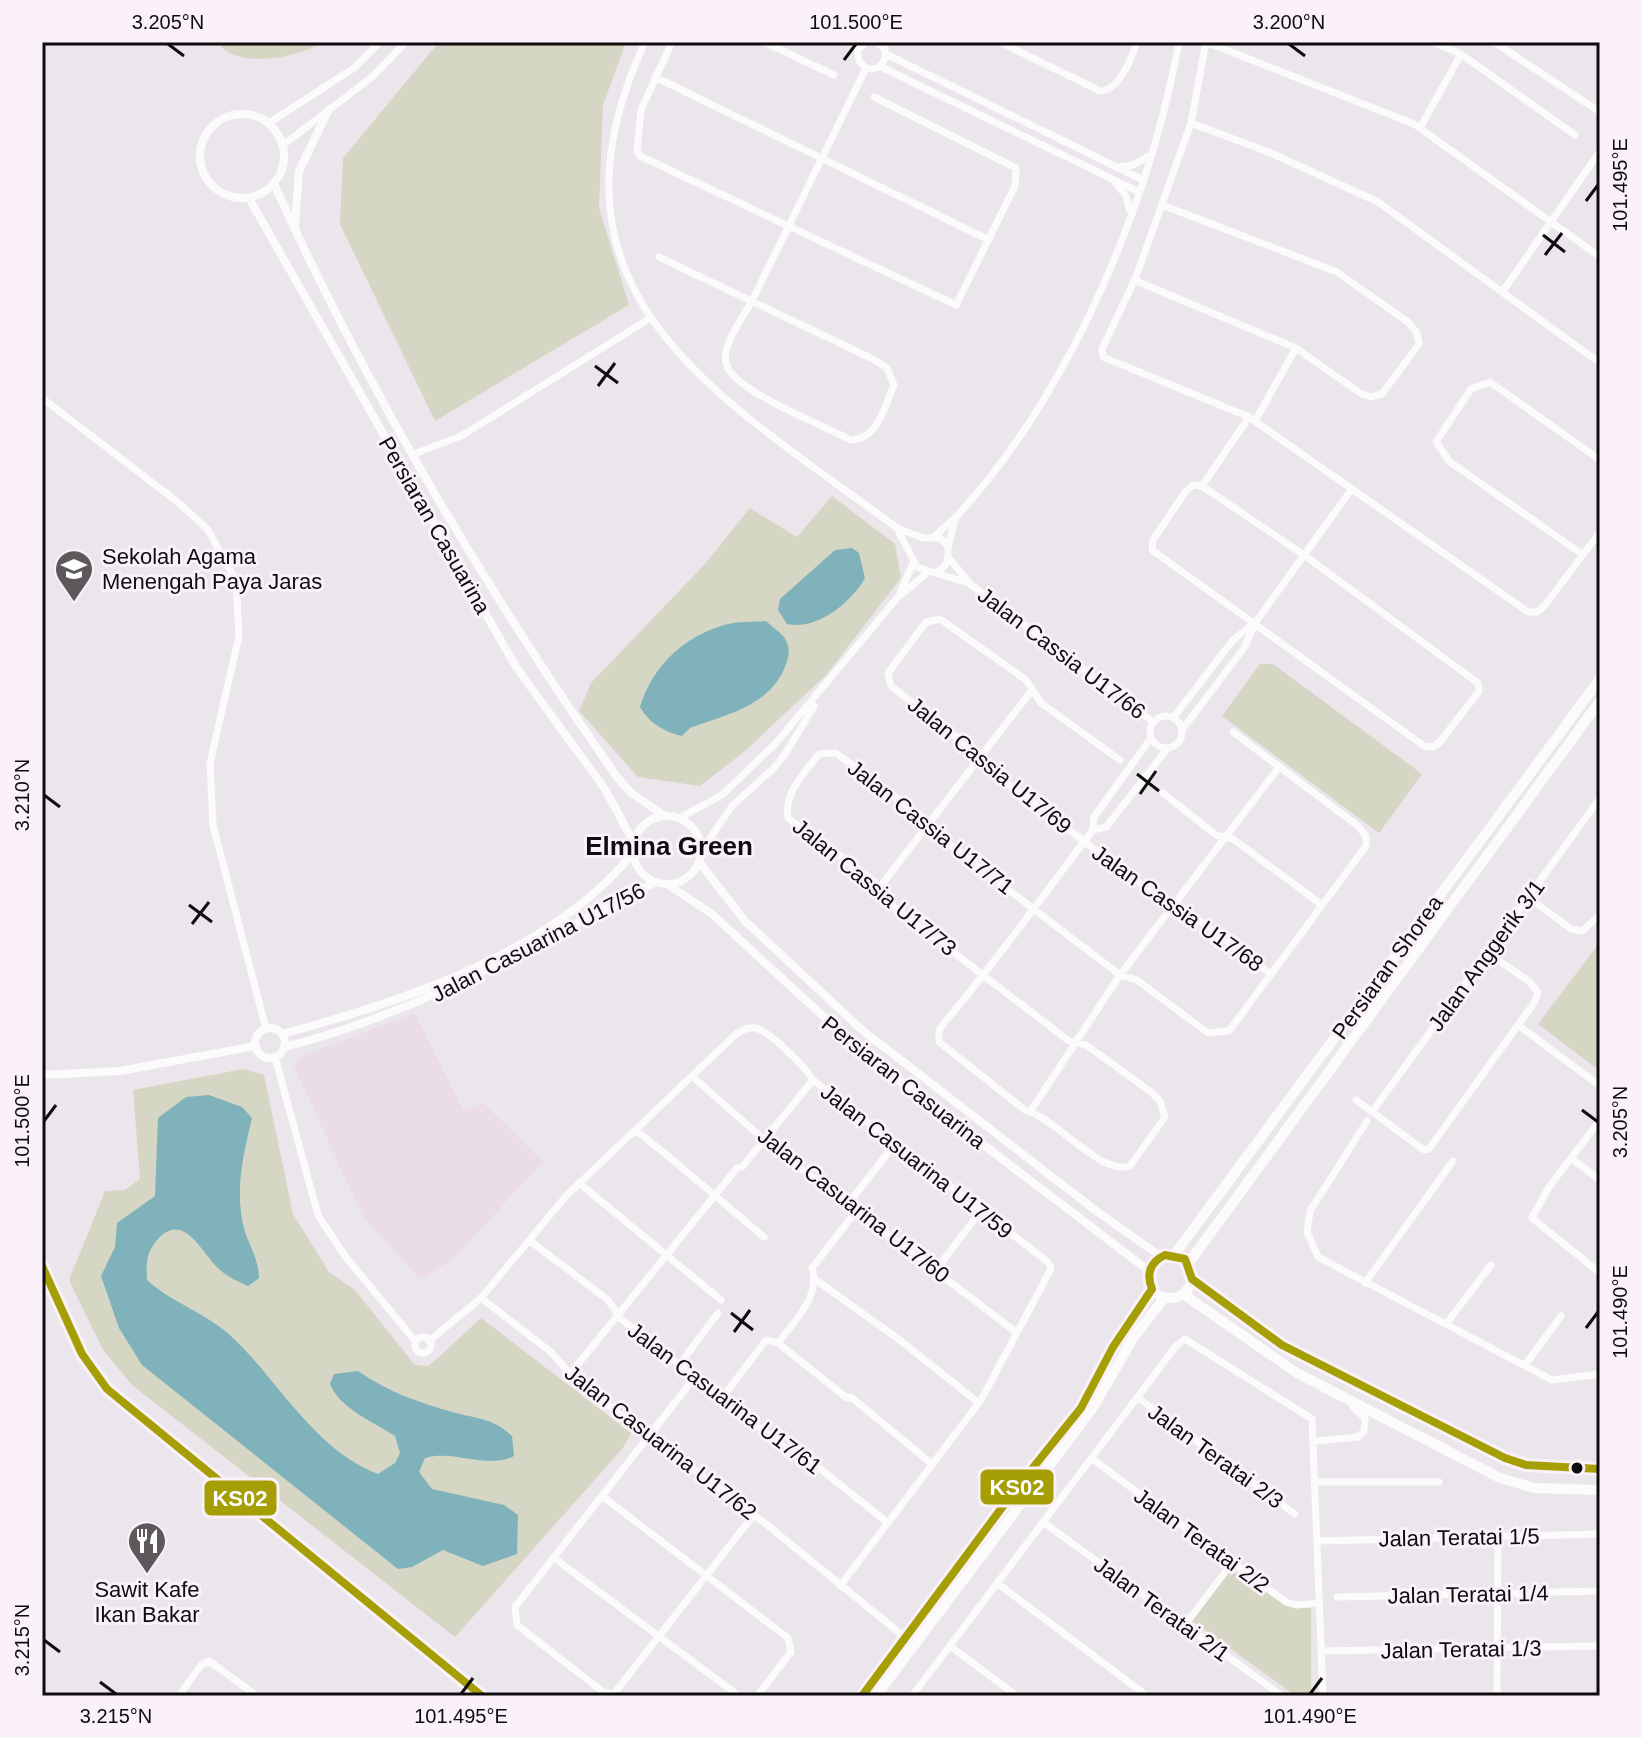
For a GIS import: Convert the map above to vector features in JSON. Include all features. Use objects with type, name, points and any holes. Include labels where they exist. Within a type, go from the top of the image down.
[{"type":"main road","name":"Persiaran Shorea","points":[[1174,1255],[1600,679]]},
{"type":"main road","name":"Persiaran Shorea","points":[[1188,1264],[1600,701]]},
{"type":"main road","points":[[876,1696],[910,1641],[1015,1490],[1081,1408],[1113,1347],[1152,1289],[1149,1271],[1160,1256],[1174,1255],[1188,1264],[1192,1279],[1282,1345],[1505,1458],[1526,1465],[1600,1469]]},
{"type":"main road","points":[[42,1266],[82,1354],[107,1389],[482,1696]]},
{"type":"main road","points":[[1183,1294],[1192,1279]]},
{"type":"main road","points":[[1152,1289],[1165,1297],[1183,1294],[1297,1373],[1510,1483],[1534,1488],[1600,1490]]},
{"type":"main road","points":[[862,1696],[910,1641],[1092,1409],[1134,1337],[1165,1297]]},
{"type":"street","points":[[269,123],[354,68],[380,42]]},
{"type":"street","points":[[283,145],[372,77],[406,42]]},
{"type":"street","points":[[645,42],[621,101],[611,145],[609,181],[613,226],[624,268],[649,319],[700,379],[897,528],[923,538],[935,536],[955,518],[1010,448],[1059,370],[1099,290],[1130,211],[1171,87],[1179,42]]},
{"type":"street","points":[[672,42],[639,119],[637,150],[640,156],[956,305],[1015,186],[1016,168],[874,97]]},
{"type":"street","points":[[764,42],[834,75]]},
{"type":"street","points":[[866,42],[857,55],[866,68]]},
{"type":"street","points":[[878,42],[886,54],[1141,179]]},
{"type":"street","points":[[1000,42],[1100,91],[1117,83],[1137,42]]},
{"type":"street","points":[[1600,257],[1420,128],[1303,77],[1206,42],[1191,123],[1134,280],[1102,349],[1103,357],[1252,419],[1528,612],[1537,612],[1545,605],[1600,532]]},
{"type":"street","points":[[1433,42],[1461,54],[1575,135]]},
{"type":"street","points":[[1494,42],[1599,113]]},
{"type":"street","points":[[881,67],[886,54]]},
{"type":"street","points":[[1420,128],[1461,54]]},
{"type":"street","points":[[866,68],[881,67],[1137,191]]},
{"type":"street","points":[[659,257],[752,301],[887,368],[894,385],[873,432],[864,439],[851,440],[734,378],[725,363],[728,346],[752,301],[866,68]]},
{"type":"street","points":[[655,77],[989,240]]},
{"type":"street","points":[[295,229],[299,171],[329,109]]},
{"type":"street","points":[[234,114],[258,117],[269,123],[283,145],[285,159],[274,184],[249,198],[221,192],[210,183],[202,170],[201,146],[212,125],[234,114]]},
{"type":"street","points":[[1191,123],[1271,153],[1378,202],[1600,363]]},
{"type":"street","points":[[1503,291],[1600,151]]},
{"type":"street","points":[[1113,167],[1133,165],[1150,154]]},
{"type":"street","points":[[1109,177],[1120,186],[1130,211]]},
{"type":"street","name":"Persiaran Casuarina","points":[[274,184],[326,294],[530,654],[617,777],[631,793],[665,816]]},
{"type":"street","name":"Persiaran Casuarina","points":[[249,198],[516,667],[605,789],[633,848]]},
{"type":"street","points":[[1134,280],[1296,348],[1360,393],[1371,397],[1382,394],[1419,344],[1417,333],[1408,322],[1337,272],[1162,205]]},
{"type":"street","points":[[414,454],[461,436],[649,319]]},
{"type":"street","points":[[1198,486],[1304,555],[1478,683],[1479,691],[1433,747],[1424,746],[1152,550],[1151,546],[1186,491],[1198,486],[1252,419],[1296,348]]},
{"type":"street","points":[[1582,554],[1450,462],[1436,442],[1471,389],[1490,382],[1600,460]]},
{"type":"street","points":[[42,398],[179,503],[208,530],[236,581],[239,636],[210,763],[209,790],[213,825],[266,1029]]},
{"type":"street","points":[[1093,830],[1106,827],[1168,748],[1180,740],[1182,730],[1244,648],[1255,623],[1351,490]]},
{"type":"street","points":[[898,597],[931,573],[945,568],[955,518]]},
{"type":"street","points":[[679,818],[722,795],[821,693],[898,597],[914,561],[897,528]]},
{"type":"street","points":[[935,536],[948,546]]},
{"type":"street","points":[[912,552],[923,538]]},
{"type":"street","name":"Jalan Cassia U17/66","points":[[949,558],[970,584],[1153,722]]},
{"type":"street","points":[[914,561],[931,573]]},
{"type":"street","name":"Jalan Cassia U17/66","points":[[931,573],[970,584]]},
{"type":"street","name":"Jalan Cassia U17/69","points":[[1032,690],[1026,680],[940,619],[926,622],[888,673],[891,686],[981,758],[992,772],[1085,841]]},
{"type":"street","points":[[1173,718],[1233,640],[1255,623]]},
{"type":"street","points":[[879,888],[931,826],[1032,690],[1041,703],[1120,760]]},
{"type":"street","points":[[702,850],[695,831],[679,818],[665,816],[648,822],[633,848],[640,871],[656,882],[667,884],[687,878],[732,806],[774,768],[787,751],[821,693]]},
{"type":"street","points":[[1182,730],[1173,718],[1162,716],[1153,722],[1151,738],[1094,817],[1093,830],[1036,910],[939,1031],[939,1042],[1030,1112],[1120,975],[1279,767],[1233,732]]},
{"type":"street","points":[[1151,738],[1158,745],[1168,748]]},
{"type":"street","name":"Jalan Cassia U17/71","points":[[792,789],[819,754],[836,753],[931,826],[938,836],[1120,975],[1137,980],[1208,1033],[1220,1033],[1229,1031],[1366,846],[1366,836],[1358,826],[1279,767]]},
{"type":"street","points":[[1125,776],[1138,786]]},
{"type":"street","name":"Jalan Cassia U17/73","points":[[792,789],[786,804],[788,818],[879,888],[889,903],[1075,1042],[1086,1045],[1151,1092],[1160,1101],[1165,1117],[1130,1166],[1108,1166],[1043,1115],[1030,1112]]},
{"type":"street","points":[[1163,793],[1216,835],[1233,839],[1322,905]]},
{"type":"street","name":"Jalan Anggerik 3/1","points":[[1372,1112],[1600,798]]},
{"type":"street","name":"Jalan Cassia U17/68","points":[[1085,841],[1165,902],[1174,905],[1271,974]]},
{"type":"street","name":"Jalan Casuarina U17/56","points":[[282,1034],[373,1010],[470,969],[572,910],[609,883],[633,848]]},
{"type":"street","name":"Persiaran Casuarina","points":[[699,862],[745,921],[862,1030],[1095,1210],[1160,1256]]},
{"type":"street","name":"Jalan Casuarina U17/56","points":[[284,1047],[346,1032],[449,990],[656,882]]},
{"type":"street","name":"Persiaran Casuarina","points":[[667,884],[712,914],[863,1053],[1149,1271]]},
{"type":"street","points":[[1528,897],[1571,929],[1582,931],[1600,915]]},
{"type":"street","points":[[1356,1100],[1424,1150],[1429,1149],[1538,993],[1530,982],[1488,953]]},
{"type":"street","points":[[1518,1025],[1600,1086]]},
{"type":"street","name":"Jalan Casuarina U17/59","points":[[429,1341],[481,1298],[579,1183],[737,1033],[752,1028],[762,1031],[806,1068],[813,1080],[1048,1262],[1051,1269],[979,1403],[840,1586]]},
{"type":"street","points":[[266,1029],[282,1034],[284,1047],[275,1057],[265,1057],[256,1046],[257,1036],[266,1029]]},
{"type":"street","points":[[42,1075],[120,1071],[256,1046]]},
{"type":"street","points":[[275,1057],[318,1215],[345,1256],[416,1342],[416,1349],[422,1353],[429,1351],[429,1341],[422,1338],[416,1342]]},
{"type":"street","name":"Jalan Casuarina U17/60","points":[[692,1076],[848,1204],[1017,1333]]},
{"type":"street","points":[[570,1374],[665,1253],[813,1080]]},
{"type":"street","points":[[1600,1120],[1532,1218],[1600,1273]]},
{"type":"street","points":[[1367,1121],[1314,1202],[1307,1232],[1323,1262],[1557,1381],[1600,1374]]},
{"type":"street","points":[[635,1130],[764,1237]]},
{"type":"street","points":[[848,1204],[894,1145]]},
{"type":"street","points":[[1571,1158],[1600,1180]]},
{"type":"street","points":[[1365,1283],[1453,1161]]},
{"type":"street","points":[[579,1183],[721,1300]]},
{"type":"street","points":[[778,1343],[813,1294],[816,1280],[812,1268],[857,1210]]},
{"type":"street","points":[[935,1271],[980,1212]]},
{"type":"street","name":"Jalan Casuarina U17/61","points":[[530,1241],[608,1300],[616,1315],[679,1365],[887,1522]]},
{"type":"street","points":[[1446,1324],[1491,1265]]},
{"type":"street","points":[[816,1280],[897,1338],[979,1403]]},
{"type":"street","name":"Jalan Casuarina U17/62","points":[[481,1298],[551,1352],[570,1374],[648,1438],[752,1517],[766,1524],[910,1641]]},
{"type":"street","points":[[679,1365],[718,1313]]},
{"type":"street","points":[[1525,1365],[1561,1316]]},
{"type":"street","points":[[912,1696],[1137,1397],[1176,1346],[1185,1339],[1312,1419],[1323,1696]]},
{"type":"street","points":[[722,1398],[766,1340],[778,1343],[932,1464]]},
{"type":"street","points":[[1297,1373],[1350,1404],[1365,1418],[1364,1431],[1358,1437],[1315,1441]]},
{"type":"street","points":[[695,1377],[515,1607],[513,1615],[517,1625],[602,1691],[614,1695],[752,1517]]},
{"type":"street","name":"Jalan Teratai 2/3","points":[[1137,1397],[1295,1514]]},
{"type":"street","name":"Jalan Teratai 2/2","points":[[1091,1458],[1286,1602],[1296,1605],[1319,1603]]},
{"type":"street","points":[[1316,1482],[1439,1482]]},
{"type":"street","points":[[602,1496],[788,1638],[791,1652],[757,1696]]},
{"type":"street","name":"Jalan Teratai 2/1","points":[[1043,1522],[1282,1696]]},
{"type":"street","name":"Jalan Teratai 1/5","points":[[1318,1541],[1600,1534]]},
{"type":"street","points":[[1497,1696],[1498,1537]]},
{"type":"street","points":[[554,1558],[739,1696]]},
{"type":"street","points":[[1184,1626],[1232,1563]]},
{"type":"street","points":[[997,1583],[1147,1696]]},
{"type":"street","name":"Jalan Teratai 1/4","points":[[1337,1597],[1600,1591]]},
{"type":"street","points":[[950,1646],[1017,1696]]},
{"type":"street","name":"Jalan Teratai 1/3","points":[[1321,1651],[1600,1646]]},
{"type":"street","points":[[179,1696],[201,1665],[209,1661],[257,1696]]},
{"type":"shaded area","points":[[415,1013],[464,1111],[483,1103],[543,1162],[452,1260],[420,1279],[363,1217],[294,1066],[298,1058]]},
{"type":"green space","points":[[217,42],[324,42],[285,56],[253,59],[227,51]]},
{"type":"green space","points":[[439,42],[626,42],[603,105],[599,208],[629,305],[435,421],[340,224],[343,158]]},
{"type":"green space","points":[[832,496],[895,544],[901,578],[826,675],[744,752],[700,786],[638,777],[579,711],[591,683],[705,564],[750,508],[797,537]]},
{"type":"green space","points":[[1260,664],[1273,664],[1422,774],[1379,833],[1222,716]]},
{"type":"green space","points":[[1600,942],[1600,1071],[1538,1024]]},
{"type":"green space","points":[[243,1069],[264,1075],[293,1214],[329,1272],[355,1290],[414,1364],[430,1364],[481,1318],[631,1433],[623,1448],[455,1637],[132,1385],[103,1350],[69,1280],[105,1191],[125,1190],[140,1179],[133,1090]]},
{"type":"green space","points":[[1230,1570],[1286,1605],[1311,1608],[1311,1696],[1296,1696],[1192,1621]]},
{"type":"water","points":[[852,548],[859,553],[865,578],[851,597],[821,619],[798,625],[787,624],[778,610],[780,599],[835,550]]},
{"type":"water","points":[[766,621],[784,637],[788,655],[781,676],[761,698],[690,728],[682,736],[658,726],[644,713],[640,707],[653,678],[685,644],[728,624]]},
{"type":"water","points":[[209,1095],[242,1107],[252,1118],[242,1168],[240,1206],[259,1278],[248,1286],[230,1277],[220,1270],[193,1238],[177,1230],[168,1231],[151,1249],[147,1280],[224,1330],[335,1449],[378,1474],[395,1463],[400,1453],[395,1436],[341,1401],[330,1384],[334,1374],[358,1371],[405,1396],[486,1420],[505,1430],[512,1436],[514,1456],[493,1461],[436,1456],[425,1458],[419,1472],[432,1489],[504,1505],[518,1515],[517,1554],[483,1566],[443,1550],[412,1567],[398,1569],[142,1365],[119,1328],[101,1276],[115,1247],[117,1223],[155,1196],[158,1118],[186,1097]]},
{"type":"transit line","name":"KS02","points":[[862,1696],[1015,1490],[1081,1408],[1113,1347],[1152,1289],[1149,1278],[1153,1265],[1165,1255],[1185,1259],[1192,1279],[1282,1345],[1505,1458],[1526,1465],[1600,1469]]},
{"type":"transit line","name":"KS02","points":[[42,1266],[82,1354],[107,1389],[482,1696]]},
{"type":"place","name":"Sekolah Agama Menengah Paya Jaras","points":[[74,603]]},
{"type":"place","name":"Sawit Kafe Ikan Bakar","points":[[147,1575]]},
{"type":"district","name":"Elmina Green","points":[[669,846]]}]
